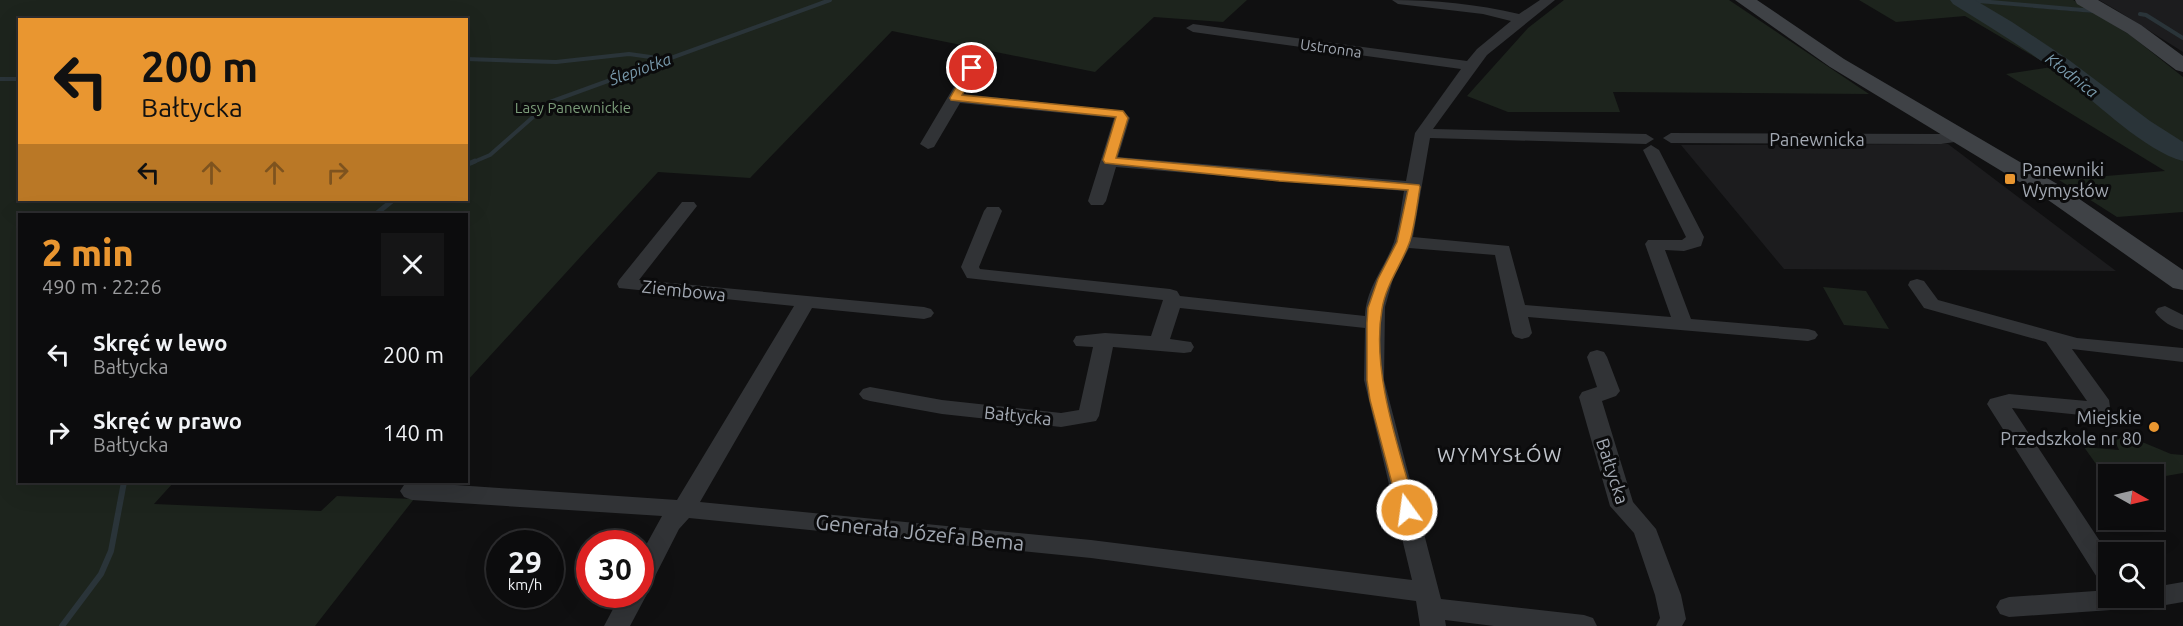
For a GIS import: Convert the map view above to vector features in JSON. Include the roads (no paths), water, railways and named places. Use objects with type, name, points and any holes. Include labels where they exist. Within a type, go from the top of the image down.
[{"type":"street","points":[[1398,0],[1483,10],[1521,19]]},
{"type":"street","points":[[1431,609],[1374,380],[1375,308],[1384,279],[1403,242],[1423,133],[1469,66],[1492,42],[1549,0]]},
{"type":"street","points":[[1744,0],[1837,63],[2065,200],[2183,282]]},
{"type":"street","points":[[2084,0],[2134,29],[2183,66]]},
{"type":"street","name":"Ustronna","points":[[1192,28],[1469,66]]},
{"type":"street","points":[[928,144],[972,68]]},
{"type":"street","points":[[955,98],[1119,114],[1122,118],[1097,201]]},
{"type":"street","points":[[1423,133],[1648,145],[1695,237],[1695,242],[1684,246],[1654,243],[1683,324]]},
{"type":"street","name":"Panewnicka","points":[[1671,138],[1941,139],[1962,137]]},
{"type":"street","points":[[1109,160],[1279,177],[1414,187]]},
{"type":"street","name":"Ziembowa","points":[[688,206],[626,284],[924,313]]},
{"type":"street","points":[[993,210],[970,267],[974,274],[1170,296],[1173,302],[1161,340],[1152,343]]},
{"type":"street","points":[[1403,242],[1503,250],[1522,333]]},
{"type":"street","points":[[1917,285],[1931,304],[2077,344],[2183,355]]},
{"type":"street","points":[[654,554],[670,523],[684,509],[806,302]]},
{"type":"street","points":[[1173,302],[1374,323]]},
{"type":"street","points":[[1516,310],[1808,335]]},
{"type":"street","points":[[2166,312],[2183,324]]},
{"type":"street","points":[[2053,337],[2098,400],[2099,407],[2085,408],[2009,400],[1998,404],[2098,558]]},
{"type":"street","points":[[1083,341],[1096,342],[1105,339],[1184,346]]},
{"type":"street","name":"Bałtycka","points":[[870,394],[942,407],[1061,420],[1088,416],[1105,339]]},
{"type":"street","name":"Bałtycka","points":[[1597,357],[1609,391],[1590,398],[1622,506],[1644,529],[1668,595],[1673,618],[1669,626]]},
{"type":"street","name":"Generała Józefa Bema","points":[[412,491],[684,509],[1091,549],[1431,609],[1584,626]]},
{"type":"street","points":[[2164,595],[2183,592]]},
{"type":"street","points":[[2009,607],[2098,601]]},
{"type":"street","points":[[617,626],[627,608]]},
{"type":"waterway","name":"Ślepiotka","points":[[471,163],[490,155],[550,102],[830,0]]},
{"type":"waterway","name":"Kłodnica","points":[[1960,0],[2047,55],[2141,126],[2183,153]]},
{"type":"waterway","points":[[1967,0],[2094,11]]},
{"type":"waterway","points":[[2140,14],[2146,15],[2183,38]]},
{"type":"waterway","points":[[468,59],[556,62],[629,54],[665,59]]},
{"type":"waterway","points":[[0,79],[18,79]]},
{"type":"waterway","name":"Ślepiotka","points":[[468,164],[475,161]]},
{"type":"waterway","name":"Ślepiotka","points":[[377,213],[392,201]]},
{"type":"waterway","name":"Ślepiotka","points":[[62,626],[101,574],[111,551],[124,483]]},
{"type":"place","name":"Panewniki Wymysłów","points":[[2010,179]]},
{"type":"place","name":"Miejskie Przedszkole nr 80","points":[[2154,427]]},
{"type":"district","name":"WYMYSŁÓW","points":[[1500,454]]},
{"type":"park label","name":"Lasy Panewnickie","points":[[573,107]]}]
